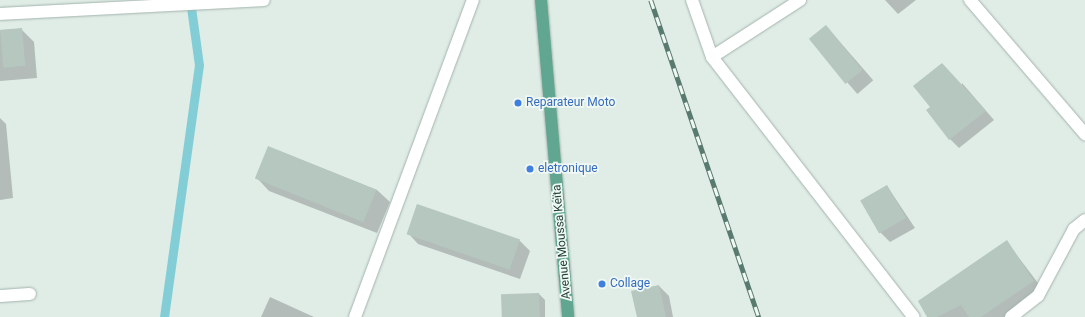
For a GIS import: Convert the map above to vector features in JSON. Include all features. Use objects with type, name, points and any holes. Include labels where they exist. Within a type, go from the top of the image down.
[{"type":"main road","name":"Avenue Moussa Keïta","points":[[541,0],[568,317]]},
{"type":"street","points":[[0,14],[264,0]]},
{"type":"street","points":[[356,316],[473,0]]},
{"type":"street","points":[[692,0],[712,57],[914,317]]},
{"type":"street","points":[[712,57],[800,0]]},
{"type":"street","points":[[970,0],[1085,134]]},
{"type":"street","points":[[1012,317],[1038,296],[1074,229],[1085,220]]},
{"type":"street","points":[[0,296],[30,294]]},
{"type":"building","points":[[826,25],[863,70],[845,84],[809,39]]},
{"type":"building","points":[[22,28],[25,66],[3,68],[0,30]]},
{"type":"building","points":[[942,63],[986,111],[949,140],[926,110],[930,107],[913,86]]},
{"type":"building","points":[[268,146],[376,190],[363,222],[255,178]]},
{"type":"building","points":[[887,185],[906,218],[879,233],[860,200]]},
{"type":"building","points":[[417,204],[520,239],[510,270],[407,234]]},
{"type":"building","points":[[1007,240],[1034,281],[981,317],[969,317],[961,305],[937,317],[927,317],[918,301]]},
{"type":"building","points":[[659,285],[666,317],[637,317],[631,291]]},
{"type":"building","points":[[539,293],[540,317],[502,317],[501,294]]},
{"type":"waterway","points":[[164,317],[199,65],[190,0]]},
{"type":"railway","points":[[651,0],[759,317]]},
{"type":"place","name":"Reparateur Moto","points":[[518,103]]},
{"type":"place","name":"eletronique","points":[[530,169]]},
{"type":"place","name":"Collage","points":[[602,284]]}]
